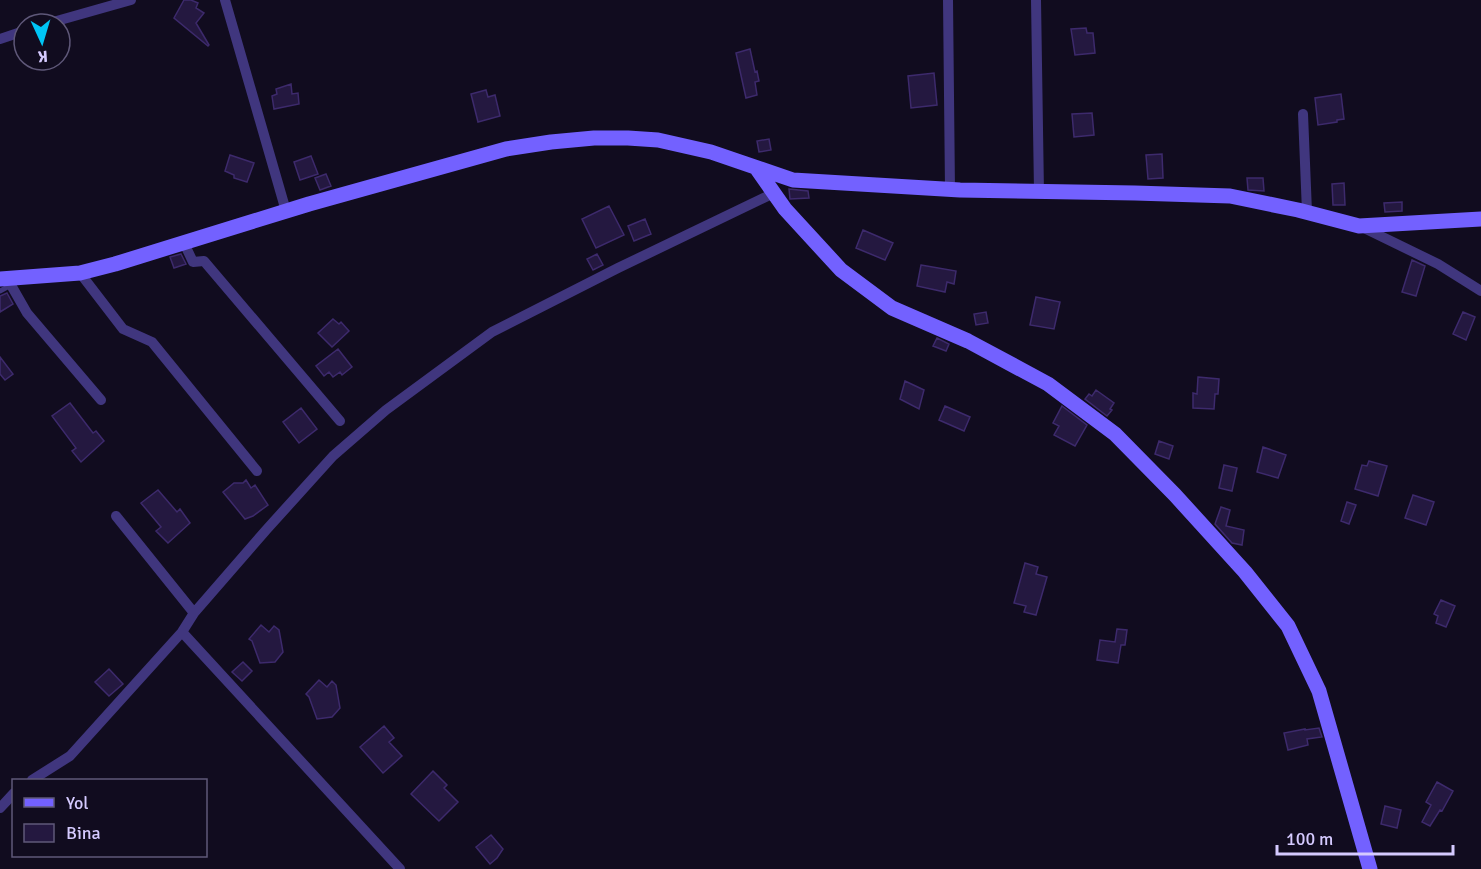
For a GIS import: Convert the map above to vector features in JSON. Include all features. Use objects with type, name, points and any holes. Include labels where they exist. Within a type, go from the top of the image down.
[{"type":"street","points":[[72,17],[131,0]]},
{"type":"street","points":[[225,0],[286,211]]},
{"type":"street","points":[[948,0],[950,189]]},
{"type":"street","points":[[1036,0],[1039,192]]},
{"type":"street","points":[[1303,114],[1307,212]]},
{"type":"street","points":[[101,400],[4,283],[80,273],[286,211],[506,149],[572,140],[628,138],[658,140],[711,152],[793,180],[950,189],[1230,196],[1307,212],[1359,226],[1438,264],[1481,291]]},
{"type":"street","points":[[757,169],[785,209],[841,270],[892,308],[968,341],[1048,384],[1115,434],[1175,495],[1245,572],[1288,626],[1319,691],[1370,869]]},
{"type":"street","points":[[34,779],[70,756],[182,632],[194,613],[333,456],[386,410],[492,332],[774,193]]},
{"type":"street","points":[[1359,226],[1481,219]]},
{"type":"street","points":[[184,243],[193,262],[204,261],[340,421]]},
{"type":"street","points":[[80,273],[123,328],[152,342],[257,471]]},
{"type":"street","points":[[116,516],[194,613]]},
{"type":"street","points":[[182,632],[400,869]]},
{"type":"street","points":[[0,808],[12,796]]},
{"type":"building","points":[[184,0],[198,3],[196,8],[204,13],[196,23],[208,46],[174,18]]},
{"type":"building","points":[[1086,28],[1087,33],[1093,33],[1095,53],[1075,55],[1071,29]]},
{"type":"building","points":[[750,49],[759,81],[755,82],[757,95],[746,98],[736,53]]},
{"type":"building","points":[[934,73],[937,105],[911,108],[908,76]]},
{"type":"building","points":[[291,84],[292,94],[298,93],[299,104],[274,109],[272,96],[277,94],[276,89]]},
{"type":"building","points":[[486,90],[488,97],[495,95],[500,116],[478,122],[471,94]]},
{"type":"building","points":[[1341,94],[1344,119],[1318,125],[1315,98]]},
{"type":"building","points":[[1092,113],[1094,135],[1074,137],[1072,114]]},
{"type":"building","points":[[769,139],[771,150],[759,152],[757,141]]},
{"type":"building","points":[[1162,154],[1163,178],[1148,179],[1146,155]]},
{"type":"building","points":[[230,155],[254,163],[247,182],[234,178],[234,175],[225,171]]},
{"type":"building","points":[[311,156],[318,174],[300,180],[294,162]]},
{"type":"building","points":[[326,174],[331,186],[320,190],[315,178]]},
{"type":"building","points":[[1247,178],[1263,178],[1264,191],[1248,190]]},
{"type":"building","points":[[1344,183],[1345,205],[1333,205],[1332,184]]},
{"type":"building","points":[[789,189],[808,191],[809,198],[790,199]]},
{"type":"building","points":[[1402,202],[1402,211],[1385,212],[1384,203]]},
{"type":"building","points":[[609,206],[624,235],[596,248],[582,219]]},
{"type":"building","points":[[645,219],[651,234],[634,241],[628,226]]},
{"type":"building","points":[[863,230],[893,243],[885,260],[856,248]]},
{"type":"building","points":[[181,254],[186,264],[174,268],[170,257]]},
{"type":"building","points":[[597,254],[603,265],[593,270],[587,259]]},
{"type":"building","points":[[1412,260],[1425,266],[1416,296],[1402,292]]},
{"type":"building","points":[[921,265],[956,271],[954,284],[947,282],[945,292],[917,286]]},
{"type":"building","points":[[7,293],[13,304],[0,312],[0,296]]},
{"type":"building","points":[[1036,297],[1060,302],[1054,329],[1030,325]]},
{"type":"building","points":[[986,312],[988,323],[976,325],[974,314]]},
{"type":"building","points":[[1463,312],[1475,317],[1466,340],[1453,334]]},
{"type":"building","points":[[333,319],[339,324],[341,322],[349,331],[332,347],[318,333]]},
{"type":"building","points":[[937,338],[949,344],[946,351],[933,346]]},
{"type":"building","points":[[338,349],[352,367],[342,375],[340,372],[333,377],[329,372],[324,376],[316,366]]},
{"type":"building","points":[[0,357],[13,374],[5,380],[0,374]]},
{"type":"building","points":[[1198,377],[1219,379],[1214,409],[1193,408],[1193,393],[1197,394]]},
{"type":"building","points":[[905,381],[924,390],[919,409],[900,399]]},
{"type":"building","points":[[1096,390],[1114,403],[1107,416],[1085,399],[1089,394],[1092,396]]},
{"type":"building","points":[[70,403],[93,433],[96,431],[104,441],[81,462],[72,451],[76,448],[52,416]]},
{"type":"building","points":[[945,406],[970,417],[964,431],[939,420]]},
{"type":"building","points":[[1062,406],[1087,425],[1075,446],[1054,435],[1059,426],[1053,423]]},
{"type":"building","points":[[301,408],[317,429],[299,443],[283,422]]},
{"type":"building","points":[[1159,441],[1173,446],[1169,459],[1155,454]]},
{"type":"building","points":[[1263,447],[1286,455],[1278,478],[1257,472]]},
{"type":"building","points":[[1369,461],[1387,466],[1378,496],[1355,489],[1362,465],[1367,466]]},
{"type":"building","points":[[1224,465],[1237,468],[1232,491],[1219,488]]},
{"type":"building","points":[[246,480],[251,488],[255,485],[268,505],[245,519],[223,492],[234,483],[243,483]]},
{"type":"building","points":[[158,490],[177,512],[180,509],[190,523],[168,543],[156,531],[161,527],[141,503]]},
{"type":"building","points":[[1413,495],[1434,502],[1426,525],[1405,518]]},
{"type":"building","points":[[1347,502],[1356,505],[1349,524],[1341,521]]},
{"type":"building","points":[[1221,507],[1230,510],[1226,526],[1244,530],[1242,545],[1232,543],[1215,524]]},
{"type":"building","points":[[1025,563],[1038,567],[1036,574],[1047,577],[1036,615],[1024,612],[1026,606],[1014,603]]},
{"type":"building","points":[[1441,600],[1455,606],[1446,627],[1436,623],[1438,616],[1434,614]]},
{"type":"building","points":[[261,625],[269,632],[274,626],[279,630],[283,652],[275,662],[260,663],[252,641],[249,639]]},
{"type":"building","points":[[1117,629],[1127,630],[1125,645],[1121,645],[1118,663],[1097,660],[1100,640],[1115,642]]},
{"type":"building","points":[[243,662],[252,671],[242,681],[232,672]]},
{"type":"building","points":[[109,669],[123,684],[109,696],[95,682]]},
{"type":"building","points":[[319,680],[327,687],[332,681],[336,685],[340,708],[332,717],[317,719],[306,694]]},
{"type":"building","points":[[384,726],[394,738],[389,742],[402,756],[383,773],[360,747]]},
{"type":"building","points":[[1319,728],[1322,737],[1307,739],[1308,745],[1288,750],[1284,733]]},
{"type":"building","points":[[433,771],[447,785],[444,788],[458,802],[439,821],[411,794]]},
{"type":"building","points":[[1437,782],[1453,791],[1430,826],[1422,822],[1431,805],[1426,802]]},
{"type":"building","points":[[1385,806],[1401,810],[1397,828],[1381,824]]},
{"type":"building","points":[[491,835],[503,849],[490,864],[476,847]]}]
